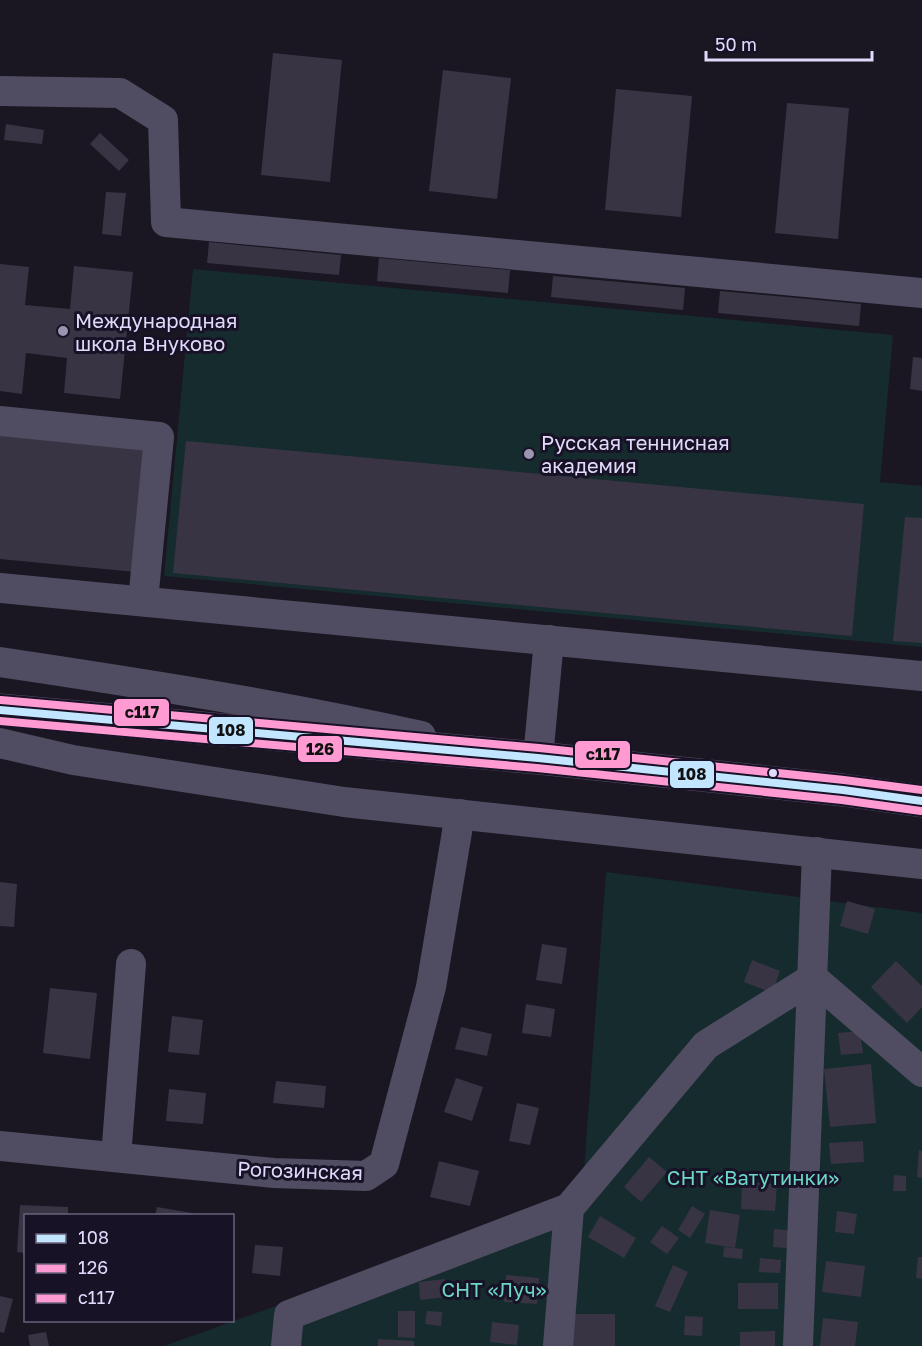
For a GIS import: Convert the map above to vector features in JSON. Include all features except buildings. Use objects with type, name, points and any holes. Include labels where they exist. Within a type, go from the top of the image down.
[{"type":"main road","points":[[0,710],[522,757],[843,790],[922,801]]},
{"type":"street","points":[[0,91],[120,93],[163,120],[166,222],[922,293]]},
{"type":"street","points":[[0,421],[159,437],[143,601]]},
{"type":"street","points":[[0,588],[922,676]]},
{"type":"street","points":[[0,662],[216,695],[522,757],[549,640]]},
{"type":"street","points":[[0,743],[85,762],[345,802],[922,864]]},
{"type":"street","name":"Рогозинская","points":[[0,1146],[274,1173],[366,1176],[384,1164],[431,987],[460,814]]},
{"type":"street","points":[[798,1346],[817,852]]},
{"type":"street","points":[[116,1157],[131,964]]},
{"type":"street","points":[[813,978],[922,1072]]},
{"type":"street","points":[[286,1346],[289,1315],[569,1208],[706,1045],[813,978]]},
{"type":"street","points":[[558,1346],[569,1208]]},
{"type":"green space","name":"Русская теннисная академия","points":[[193,269],[893,335],[880,482],[922,486],[922,647],[164,576]]},
{"type":"green space","name":"СНТ «Ватутинки»","points":[[606,872],[922,913],[922,1346],[571,1346]]},
{"type":"green space","name":"СНТ «Луч»","points":[[525,1217],[557,1229],[546,1346],[164,1346]]},
{"type":"transit line","name":"с117","points":[[1,700],[539,748],[922,790]]},
{"type":"transit line","name":"108","points":[[0,710],[538,758],[843,790],[922,801]]},
{"type":"transit line","name":"126","points":[[0,721],[537,768],[842,800],[921,811]]},
{"type":"place","name":"Международная школа Внуково","points":[[63,331]]},
{"type":"place","name":"Русская теннисная академия","points":[[529,454]]}]
